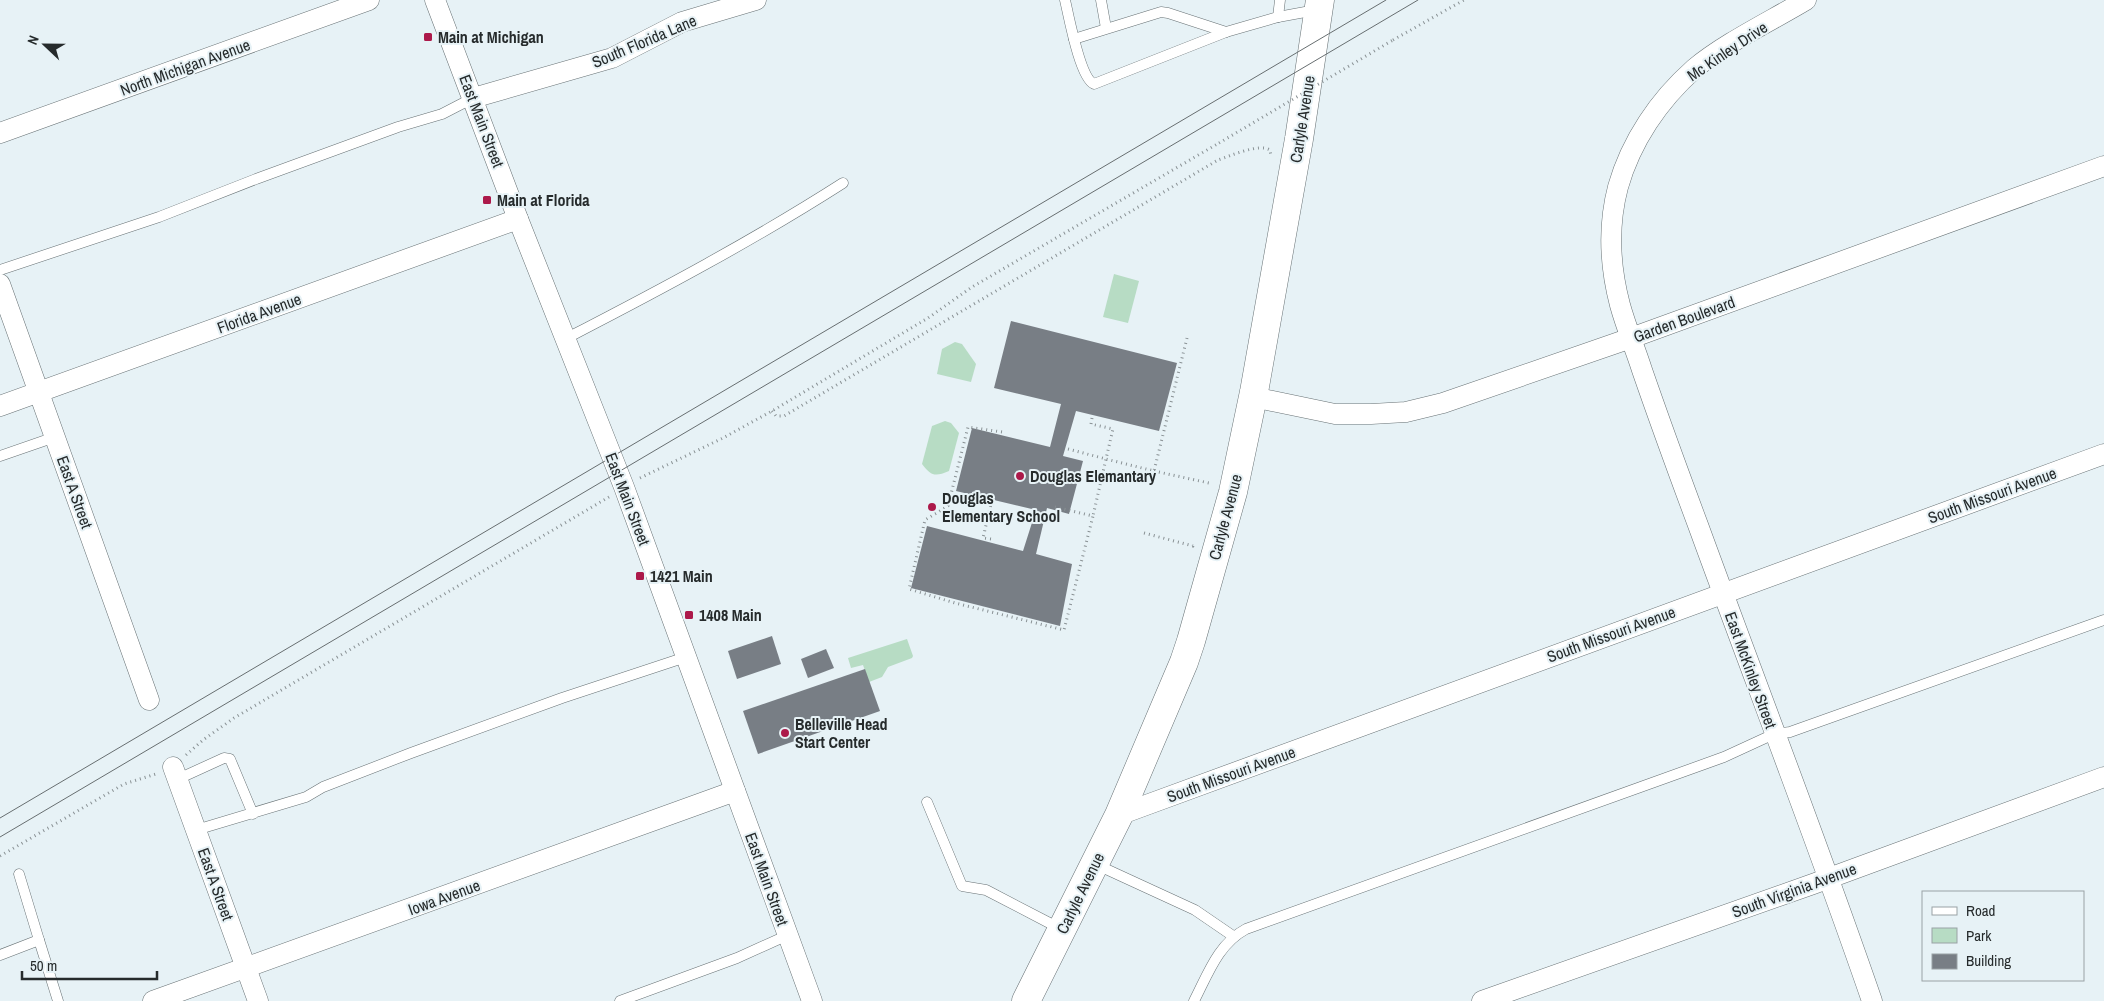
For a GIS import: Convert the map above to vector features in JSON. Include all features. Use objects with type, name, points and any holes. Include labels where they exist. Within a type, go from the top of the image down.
[{"type":"main road","name":"Carlyle Avenue","points":[[1031,999],[1062,930],[1119,815],[1184,662],[1233,492],[1253,397],[1299,139],[1320,5]]},
{"type":"street","name":"North Michigan Avenue","points":[[0,133],[369,0]]},
{"type":"street","name":"East Main Street","points":[[435,0],[518,219],[624,487],[812,1001]]},
{"type":"street","name":"South Florida Lane","points":[[473,98],[612,58],[682,22],[756,0]]},
{"type":"street","name":"Mc Kinley Drive","points":[[1631,338],[1620,305],[1613,269],[1611,227],[1618,187],[1632,151],[1649,119],[1673,89],[1696,67],[1806,0]]},
{"type":"street","name":"Garden Boulevard","points":[[1253,397],[1335,414],[1406,412],[1443,403],[1631,338],[2104,166]]},
{"type":"street","name":"Florida Avenue","points":[[0,406],[518,219]]},
{"type":"street","name":"East A Street","points":[[0,284],[149,700]]},
{"type":"street","name":"East McKinley Street","points":[[1631,338],[1722,593],[1830,878],[1872,1001]]},
{"type":"street","name":"South Missouri Avenue","points":[[1119,815],[2104,454]]},
{"type":"street","name":"East A Street","points":[[175,773],[258,1001]]},
{"type":"street","name":"South Virginia Avenue","points":[[1482,1001],[1830,878],[2104,777]]},
{"type":"street","name":"Iowa Avenue","points":[[153,1001],[735,791]]},
{"type":"lane","points":[[1065,0],[1086,79],[1094,84],[1226,32],[1320,5]]},
{"type":"lane","points":[[1101,0],[1106,28]]},
{"type":"lane","points":[[1278,17],[1280,0]]},
{"type":"lane","points":[[1074,39],[1161,12],[1168,12],[1226,32]]},
{"type":"lane","points":[[0,270],[159,216],[398,127],[442,114],[473,98]]},
{"type":"lane","points":[[565,339],[660,290],[782,222],[844,183]]},
{"type":"lane","points":[[0,456],[55,437]]},
{"type":"lane","points":[[1194,1001],[1221,949],[1233,936],[1246,929],[1724,757],[1774,734],[1790,732],[2104,620]]},
{"type":"lane","points":[[196,830],[306,797],[323,787],[562,698],[604,686],[686,657]]},
{"type":"lane","points":[[175,773],[224,758],[230,759],[253,814]]},
{"type":"lane","points":[[927,802],[962,886],[986,890],[1062,930]]},
{"type":"lane","points":[[1094,864],[1195,910],[1233,936]]},
{"type":"lane","points":[[19,874],[58,1001]]},
{"type":"lane","points":[[620,1001],[737,958],[788,935]]},
{"type":"lane","points":[[0,955],[40,940]]},
{"type":"path","points":[[1219,143],[1464,0]]},
{"type":"path","points":[[772,411],[776,416],[784,416],[1218,160],[1240,152],[1267,148],[1270,150],[1270,165]]},
{"type":"path","points":[[1154,471],[1187,338]]},
{"type":"path","points":[[1002,432],[968,427],[948,506],[925,520],[909,589],[955,603],[1064,630],[1113,429],[1091,424],[1092,418]]},
{"type":"path","points":[[1068,449],[1209,483]]},
{"type":"path","points":[[991,540],[983,538],[992,500]]},
{"type":"path","points":[[1055,507],[1093,516]]},
{"type":"path","points":[[1144,533],[1194,546],[1196,537]]},
{"type":"green space","points":[[1114,274],[1139,281],[1128,323],[1103,317]]},
{"type":"green space","points":[[955,342],[962,344],[976,364],[971,382],[937,374],[942,349]]},
{"type":"green space","points":[[945,421],[951,423],[959,433],[949,471],[937,475],[928,471],[922,464],[932,426]]},
{"type":"green space","points":[[907,639],[912,658],[888,667],[882,677],[869,682],[863,665],[851,668],[848,658]]},
{"type":"building","name":"Douglas Elemantary","points":[[1011,321],[1177,363],[1159,431],[1076,411],[1063,456],[1083,461],[1069,514],[1047,508],[1036,554],[1072,564],[1060,626],[911,588],[927,526],[1023,551],[1036,510],[956,491],[972,428],[1050,447],[1061,404],[994,388]]},
{"type":"building","points":[[772,636],[781,664],[737,679],[728,651]]},
{"type":"building","points":[[826,649],[834,668],[808,678],[801,659]]},
{"type":"building","name":"Belleville Head Start Center","points":[[865,669],[880,711],[758,754],[743,711]]},
{"type":"tram line","points":[[0,818],[1386,0]]},
{"type":"tram line","points":[[0,837],[1418,0]]},
{"type":"place","name":"Main at Michigan","points":[[428,37]]},
{"type":"place","name":"Main at Florida","points":[[487,200]]},
{"type":"place","name":"Douglas Elemantary","points":[[1020,476]]},
{"type":"place","name":"Douglas Elementary School","points":[[932,507]]},
{"type":"place","name":"1421 Main","points":[[640,576]]},
{"type":"place","name":"1408 Main","points":[[689,615]]},
{"type":"place","name":"Belleville Head Start Center","points":[[785,733]]}]
